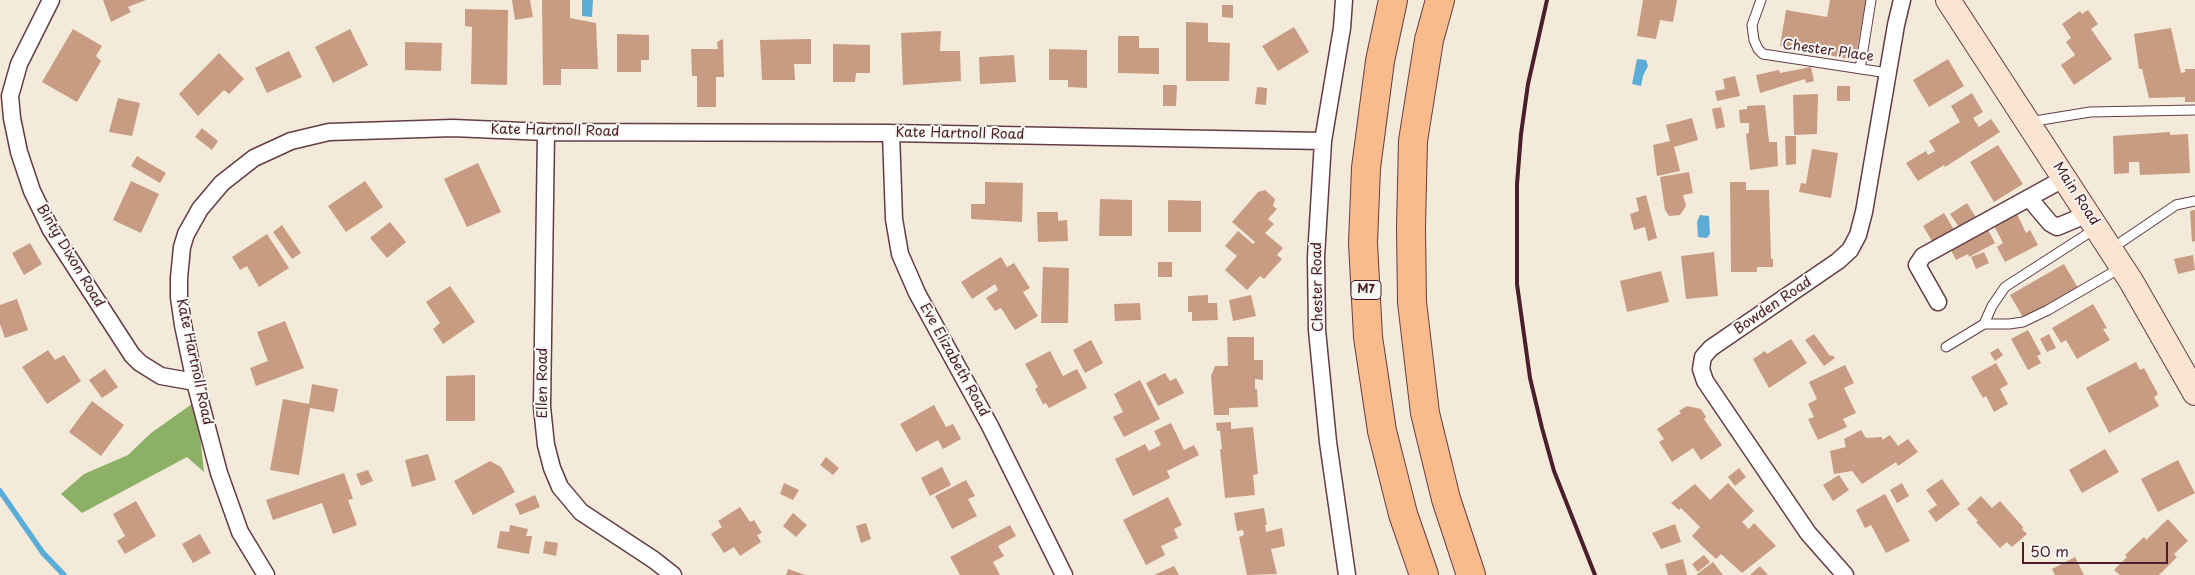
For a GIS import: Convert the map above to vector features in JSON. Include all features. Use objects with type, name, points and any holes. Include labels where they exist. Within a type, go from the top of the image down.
[{"type":"highway","name":"M7","points":[[1393,0],[1380,61],[1366,168],[1363,242],[1368,337],[1382,431],[1403,514],[1424,575]]},
{"type":"highway","points":[[1440,0],[1429,40],[1413,140],[1410,227],[1412,302],[1425,413],[1446,499],[1470,575]]},
{"type":"main road","name":"Main Road","points":[[1948,0],[2093,221],[2195,393]]},
{"type":"street","name":"Binty Dixon Road","points":[[51,0],[19,64],[10,96],[12,118],[19,152],[32,190],[51,230],[132,355],[140,363],[161,376],[195,382]]},
{"type":"street","name":"Chester Road","points":[[1344,0],[1342,28],[1322,142],[1316,238],[1318,330],[1328,442],[1347,575]]},
{"type":"street","name":"Bowden Road","points":[[1846,575],[1808,533],[1704,381],[1701,369],[1703,357],[1711,348],[1838,262],[1850,250],[1858,235],[1864,212],[1902,0]]},
{"type":"street","name":"Kate Hartnoll Road","points":[[266,575],[240,532],[229,506],[195,382],[179,297],[182,247],[189,227],[206,202],[222,184],[254,158],[291,141],[329,132],[452,128],[546,132],[891,133],[1322,142]]},
{"type":"street","name":"Ellen Road","points":[[546,132],[542,408],[546,446],[552,468],[560,487],[581,512],[654,560],[673,575]]},
{"type":"street","name":"Eve Elizabeth Road","points":[[891,133],[894,219],[900,254],[917,293],[990,426],[1064,575]]},
{"type":"street","points":[[1938,302],[1917,265],[1923,256],[2065,178]]},
{"type":"street","points":[[2029,198],[2056,227],[2093,221]]},
{"type":"lane","name":"Chester Place","points":[[1761,0],[1752,25],[1754,40],[1758,49],[1764,54],[1888,73]]},
{"type":"lane","points":[[1860,69],[1871,0]]},
{"type":"lane","points":[[2029,122],[2090,112],[2195,110]]},
{"type":"lane","points":[[1946,347],[1984,324],[2023,322],[2048,310],[2116,258],[2176,205],[2195,201]]},
{"type":"lane","points":[[1984,324],[1992,306],[2005,287],[2093,221]]},
{"type":"green space","points":[[192,404],[199,426],[204,472],[187,457],[82,513],[61,494],[84,474],[128,455],[151,433]]},
{"type":"water","points":[[582,0],[593,0],[592,17],[582,16]]},
{"type":"water","points":[[1637,59],[1646,60],[1648,66],[1641,86],[1632,84]]},
{"type":"water","points":[[1700,215],[1709,216],[1710,234],[1707,238],[1698,237],[1697,222]]},
{"type":"building","points":[[103,0],[146,0],[128,7],[131,12],[111,22]]},
{"type":"building","points":[[512,0],[530,0],[533,17],[515,20]]},
{"type":"building","points":[[542,0],[570,0],[570,18],[596,23],[598,69],[561,69],[561,85],[543,85]]},
{"type":"building","points":[[1643,0],[1677,0],[1673,22],[1660,20],[1656,39],[1637,36]]},
{"type":"building","points":[[1830,0],[1866,0],[1855,60],[1780,46],[1786,10],[1827,17]]},
{"type":"building","points":[[1222,5],[1233,5],[1233,18],[1222,17]]},
{"type":"building","points":[[465,9],[508,10],[507,85],[471,84],[472,27],[465,26]]},
{"type":"building","points":[[2088,10],[2098,24],[2091,29],[2112,59],[2074,85],[2061,65],[2075,55],[2066,42],[2071,38],[2062,24],[2080,11],[2082,14]]},
{"type":"building","points":[[1186,22],[1208,23],[1208,42],[1230,43],[1229,81],[1186,81]]},
{"type":"building","points":[[1294,27],[1309,52],[1278,71],[1262,46]]},
{"type":"building","points":[[2171,28],[2181,73],[2185,72],[2185,69],[2195,69],[2195,102],[2185,102],[2185,97],[2149,98],[2142,69],[2139,69],[2134,34]]},
{"type":"building","points":[[73,29],[102,46],[96,56],[101,61],[77,102],[42,82]]},
{"type":"building","points":[[350,29],[368,65],[333,83],[315,47]]},
{"type":"building","points":[[941,31],[940,51],[960,51],[961,81],[903,85],[901,33]]},
{"type":"building","points":[[617,34],[649,35],[649,60],[641,60],[641,72],[617,72]]},
{"type":"building","points":[[1118,36],[1139,36],[1139,48],[1159,48],[1159,74],[1118,73]]},
{"type":"building","points":[[723,39],[724,77],[716,77],[716,107],[697,107],[697,76],[692,76],[691,49],[718,49],[717,42]]},
{"type":"building","points":[[811,39],[811,64],[794,64],[795,80],[762,80],[760,40]]},
{"type":"building","points":[[405,42],[442,43],[441,71],[405,70]]},
{"type":"building","points":[[833,44],[870,45],[870,73],[856,73],[855,82],[833,82]]},
{"type":"building","points":[[1049,49],[1087,50],[1087,88],[1068,87],[1068,80],[1049,80]]},
{"type":"building","points":[[289,51],[302,77],[267,93],[255,68]]},
{"type":"building","points":[[219,53],[244,79],[229,94],[224,90],[198,116],[179,94]]},
{"type":"building","points":[[1014,55],[1016,82],[980,84],[979,57]]},
{"type":"building","points":[[1948,59],[1964,86],[1929,107],[1913,80]]},
{"type":"building","points":[[1811,67],[1814,81],[1806,83],[1805,79],[1760,93],[1756,75],[1779,70],[1780,73]]},
{"type":"building","points":[[1735,76],[1740,96],[1717,101],[1715,91],[1725,89],[1723,79]]},
{"type":"building","points":[[1163,85],[1177,85],[1176,106],[1163,106]]},
{"type":"building","points":[[1837,86],[1850,86],[1850,101],[1837,101]]},
{"type":"building","points":[[1257,87],[1267,88],[1266,105],[1255,104]]},
{"type":"building","points":[[1972,93],[1983,112],[1973,118],[1979,127],[1991,119],[2000,132],[1945,167],[1944,165],[1918,181],[1906,163],[1926,151],[1928,155],[1935,151],[1929,141],[1960,122],[1951,106]]},
{"type":"building","points":[[1818,94],[1817,134],[1794,135],[1793,95]]},
{"type":"building","points":[[118,98],[140,103],[132,136],[109,132]]},
{"type":"building","points":[[1765,105],[1769,142],[1777,142],[1778,166],[1750,170],[1746,134],[1749,133],[1749,123],[1740,123],[1739,110],[1747,109],[1747,106]]},
{"type":"building","points":[[1721,107],[1725,127],[1716,129],[1712,109]]},
{"type":"building","points":[[1692,118],[1698,140],[1674,147],[1680,171],[1657,176],[1653,145],[1670,141],[1666,125]]},
{"type":"building","points":[[202,128],[218,141],[212,150],[195,137]]},
{"type":"building","points":[[2170,132],[2170,135],[2188,134],[2190,173],[2140,175],[2139,162],[2129,162],[2129,173],[2114,174],[2113,136]]},
{"type":"building","points":[[1785,136],[1796,136],[1796,164],[1786,165]]},
{"type":"building","points":[[1998,145],[2023,184],[1994,202],[1970,162]]},
{"type":"building","points":[[1812,149],[1838,153],[1831,198],[1799,192],[1801,183],[1806,184]]},
{"type":"building","points":[[137,156],[166,173],[160,183],[131,166]]},
{"type":"building","points":[[478,163],[501,212],[467,227],[444,179]]},
{"type":"building","points":[[1689,172],[1693,193],[1683,195],[1686,206],[1680,215],[1669,216],[1665,210],[1660,177]]},
{"type":"building","points":[[131,181],[159,194],[141,233],[113,220]]},
{"type":"building","points":[[365,181],[383,207],[346,232],[328,206]]},
{"type":"building","points":[[985,182],[1023,183],[1022,222],[971,219],[971,204],[985,204]]},
{"type":"building","points":[[1730,182],[1746,182],[1746,190],[1769,190],[1771,259],[1773,259],[1773,267],[1757,267],[1757,272],[1731,272]]},
{"type":"building","points":[[1265,190],[1275,199],[1273,206],[1277,209],[1268,219],[1274,224],[1265,233],[1283,248],[1277,255],[1282,259],[1264,279],[1260,276],[1247,290],[1225,270],[1237,256],[1225,246],[1238,231],[1253,244],[1255,242],[1232,222],[1258,192]]},
{"type":"building","points":[[1646,195],[1657,238],[1648,241],[1645,227],[1634,230],[1630,214],[1639,211],[1636,198]]},
{"type":"building","points":[[1100,199],[1132,200],[1132,236],[1099,236]]},
{"type":"building","points":[[1168,200],[1201,201],[1201,232],[1168,232]]},
{"type":"building","points":[[1967,203],[1977,219],[1961,230],[1950,214]]},
{"type":"building","points":[[2195,210],[2195,241],[2192,242],[2190,211]]},
{"type":"building","points":[[1037,212],[1058,212],[1058,221],[1067,220],[1068,241],[1038,242]]},
{"type":"building","points":[[1944,213],[1956,233],[1935,246],[1923,226]]},
{"type":"building","points":[[2017,214],[2026,233],[2030,230],[2038,245],[2005,262],[1997,247],[2003,243],[1994,226]]},
{"type":"building","points":[[390,222],[406,242],[387,258],[370,238]]},
{"type":"building","points":[[282,225],[301,253],[292,259],[273,232]]},
{"type":"building","points":[[1986,226],[1995,243],[1969,257],[1968,254],[1956,260],[1949,246]]},
{"type":"building","points":[[267,234],[289,268],[259,287],[247,266],[240,270],[232,257]]},
{"type":"building","points":[[30,243],[42,264],[24,275],[12,253]]},
{"type":"building","points":[[1714,252],[1718,296],[1686,299],[1681,256]]},
{"type":"building","points":[[1984,252],[1989,263],[1976,269],[1971,257]]},
{"type":"building","points":[[2193,255],[2195,270],[2178,274],[2174,259]]},
{"type":"building","points":[[1001,257],[1007,267],[1014,263],[1030,288],[1023,292],[1038,316],[1015,330],[1001,308],[995,311],[986,298],[998,290],[995,284],[972,299],[961,282]]},
{"type":"building","points":[[1158,262],[1172,262],[1172,277],[1158,277]]},
{"type":"building","points":[[2064,264],[2078,288],[2024,319],[2010,295]]},
{"type":"building","points":[[1043,267],[1069,268],[1068,323],[1041,323]]},
{"type":"building","points":[[1661,271],[1669,302],[1627,312],[1620,281]]},
{"type":"building","points":[[450,286],[475,322],[443,344],[433,329],[440,323],[426,302]]},
{"type":"building","points":[[1208,295],[1208,303],[1217,303],[1218,320],[1192,321],[1192,312],[1188,312],[1188,296]]},
{"type":"building","points":[[1251,295],[1256,316],[1233,321],[1229,300]]},
{"type":"building","points":[[17,299],[28,330],[5,338],[0,324],[0,305]]},
{"type":"building","points":[[1140,303],[1141,320],[1115,321],[1114,304]]},
{"type":"building","points":[[2093,304],[2107,328],[2103,329],[2110,340],[2077,359],[2066,340],[2061,343],[2052,328]]},
{"type":"building","points":[[285,321],[304,368],[256,386],[250,368],[268,361],[257,332]]},
{"type":"building","points":[[2028,330],[2041,354],[2037,356],[2041,363],[2028,370],[2011,339]]},
{"type":"building","points":[[1814,334],[1830,356],[1832,355],[1835,358],[1824,366],[1805,340]]},
{"type":"building","points":[[2049,334],[2056,348],[2047,352],[2040,339]]},
{"type":"building","points":[[1227,337],[1254,337],[1254,360],[1263,360],[1263,380],[1255,379],[1258,407],[1229,408],[1229,415],[1214,415],[1211,376],[1215,366],[1228,366]]},
{"type":"building","points":[[1791,339],[1807,363],[1769,388],[1753,359],[1765,351],[1767,354]]},
{"type":"building","points":[[1091,340],[1103,363],[1085,373],[1073,350]]},
{"type":"building","points":[[1998,348],[2003,355],[1995,361],[1990,353]]},
{"type":"building","points":[[48,350],[55,360],[64,355],[81,381],[47,404],[22,367]]},
{"type":"building","points":[[1050,351],[1063,376],[1077,369],[1087,388],[1049,408],[1046,403],[1043,404],[1035,389],[1038,387],[1025,364]]},
{"type":"building","points":[[2136,362],[2140,370],[2144,368],[2158,394],[2154,397],[2159,406],[2109,433],[2086,388]]},
{"type":"building","points":[[1996,363],[2008,384],[2000,389],[2008,404],[1994,412],[1986,396],[1983,398],[1971,377]]},
{"type":"building","points":[[1845,365],[1854,383],[1844,388],[1856,413],[1843,419],[1847,427],[1818,440],[1808,419],[1814,417],[1808,404],[1817,399],[1809,382]]},
{"type":"building","points":[[105,369],[118,387],[102,398],[89,380]]},
{"type":"building","points":[[1165,373],[1170,381],[1176,378],[1184,393],[1158,406],[1146,383]]},
{"type":"building","points":[[475,375],[475,421],[446,421],[446,376]]},
{"type":"building","points":[[1140,380],[1160,419],[1124,437],[1113,417],[1123,412],[1114,394]]},
{"type":"building","points":[[312,384],[338,389],[334,412],[310,408],[299,475],[270,470],[283,399],[309,404]]},
{"type":"building","points":[[92,401],[124,425],[101,456],[69,432]]},
{"type":"building","points":[[934,405],[946,427],[953,424],[961,439],[943,449],[938,440],[916,452],[900,424]]},
{"type":"building","points":[[1687,406],[1701,409],[1706,417],[1704,419],[1722,445],[1701,460],[1693,448],[1672,462],[1659,442],[1664,439],[1657,429],[1681,413],[1679,411]]},
{"type":"building","points":[[1231,422],[1231,429],[1253,427],[1258,474],[1253,475],[1255,495],[1225,498],[1220,431],[1217,431],[1216,423]]},
{"type":"building","points":[[1171,423],[1184,450],[1194,445],[1199,455],[1167,471],[1170,478],[1133,496],[1115,459],[1145,444],[1149,451],[1161,445],[1154,431]]},
{"type":"building","points":[[1861,430],[1866,438],[1882,437],[1882,440],[1890,435],[1898,446],[1908,439],[1918,452],[1898,466],[1896,462],[1862,484],[1852,471],[1834,474],[1830,451],[1846,447],[1844,439]]},
{"type":"building","points":[[2105,449],[2119,472],[2082,493],[2069,470]]},
{"type":"building","points":[[428,454],[436,480],[412,487],[405,460]]},
{"type":"building","points":[[826,457],[839,468],[833,475],[820,465]]},
{"type":"building","points":[[2178,460],[2195,493],[2158,512],[2141,479]]},
{"type":"building","points":[[490,461],[501,467],[515,492],[473,515],[454,481]]},
{"type":"building","points":[[942,467],[951,485],[930,496],[921,478]]},
{"type":"building","points":[[1739,468],[1746,477],[1735,486],[1728,477]]},
{"type":"building","points":[[368,470],[373,481],[361,486],[356,474]]},
{"type":"building","points":[[344,473],[353,499],[348,500],[357,525],[333,534],[322,503],[273,520],[266,500]]},
{"type":"building","points":[[1839,475],[1849,490],[1833,501],[1823,485]]},
{"type":"building","points":[[1942,479],[1960,504],[1936,522],[1928,511],[1937,505],[1926,490]]},
{"type":"building","points":[[966,480],[975,496],[968,499],[977,516],[952,529],[935,496]]},
{"type":"building","points":[[784,483],[799,490],[793,500],[780,494]]},
{"type":"building","points":[[1728,483],[1754,511],[1742,522],[1749,529],[1754,523],[1776,546],[1742,573],[1721,554],[1716,559],[1702,546],[1692,536],[1700,527],[1681,508],[1679,510],[1671,503],[1695,484],[1710,500]]},
{"type":"building","points":[[1902,483],[1909,496],[1897,503],[1890,490]]},
{"type":"building","points":[[1885,494],[1910,541],[1886,553],[1871,525],[1865,528],[1856,510]]},
{"type":"building","points":[[535,495],[540,507],[520,515],[515,504]]},
{"type":"building","points":[[1981,496],[1992,508],[2000,501],[2023,527],[2022,529],[2027,534],[2012,547],[2007,542],[2000,548],[1976,522],[1978,521],[1967,509]]},
{"type":"building","points":[[1168,497],[1182,525],[1174,529],[1178,538],[1161,546],[1165,555],[1146,565],[1123,520]]},
{"type":"building","points":[[136,501],[156,536],[125,554],[117,541],[125,536],[113,514]]},
{"type":"building","points":[[740,507],[750,522],[754,520],[762,533],[757,535],[761,542],[740,556],[734,547],[724,553],[711,534],[722,527],[718,521]]},
{"type":"building","points":[[1264,508],[1267,525],[1265,525],[1266,532],[1282,528],[1285,546],[1271,549],[1277,574],[1247,575],[1239,537],[1244,535],[1243,530],[1237,531],[1234,513]]},
{"type":"building","points":[[793,513],[807,525],[796,537],[783,526]]},
{"type":"building","points":[[2168,519],[2188,541],[2174,554],[2177,557],[2159,575],[2120,575],[2114,570],[2127,557],[2125,555],[2144,537],[2146,540]]},
{"type":"building","points":[[866,523],[871,539],[861,543],[856,526]]},
{"type":"building","points":[[1675,524],[1681,542],[1661,549],[1652,533]]},
{"type":"building","points":[[510,525],[528,529],[526,536],[532,536],[529,554],[497,548],[500,531],[509,532]]},
{"type":"building","points":[[1010,525],[1016,536],[998,546],[1004,556],[993,562],[1000,575],[960,575],[950,557]]},
{"type":"building","points":[[200,534],[211,553],[193,563],[182,544]]},
{"type":"building","points":[[545,541],[558,543],[556,556],[543,553]]},
{"type":"building","points":[[1704,555],[1710,562],[1698,572],[1692,564]]},
{"type":"building","points":[[2075,557],[2084,575],[2055,575],[2052,569]]},
{"type":"building","points":[[1683,559],[1687,575],[1668,575],[1665,564]]},
{"type":"building","points":[[1713,562],[1723,575],[1696,575]]},
{"type":"building","points":[[1174,566],[1179,575],[1154,575]]},
{"type":"building","points":[[1760,566],[1768,575],[1750,575]]},
{"type":"building","points":[[788,569],[805,575],[786,575]]},
{"type":"waterway","points":[[0,491],[43,553],[64,575]]},
{"type":"railway","points":[[1547,0],[1528,84],[1521,134],[1517,184],[1517,284],[1530,378],[1542,428],[1554,471],[1595,575]]}]
